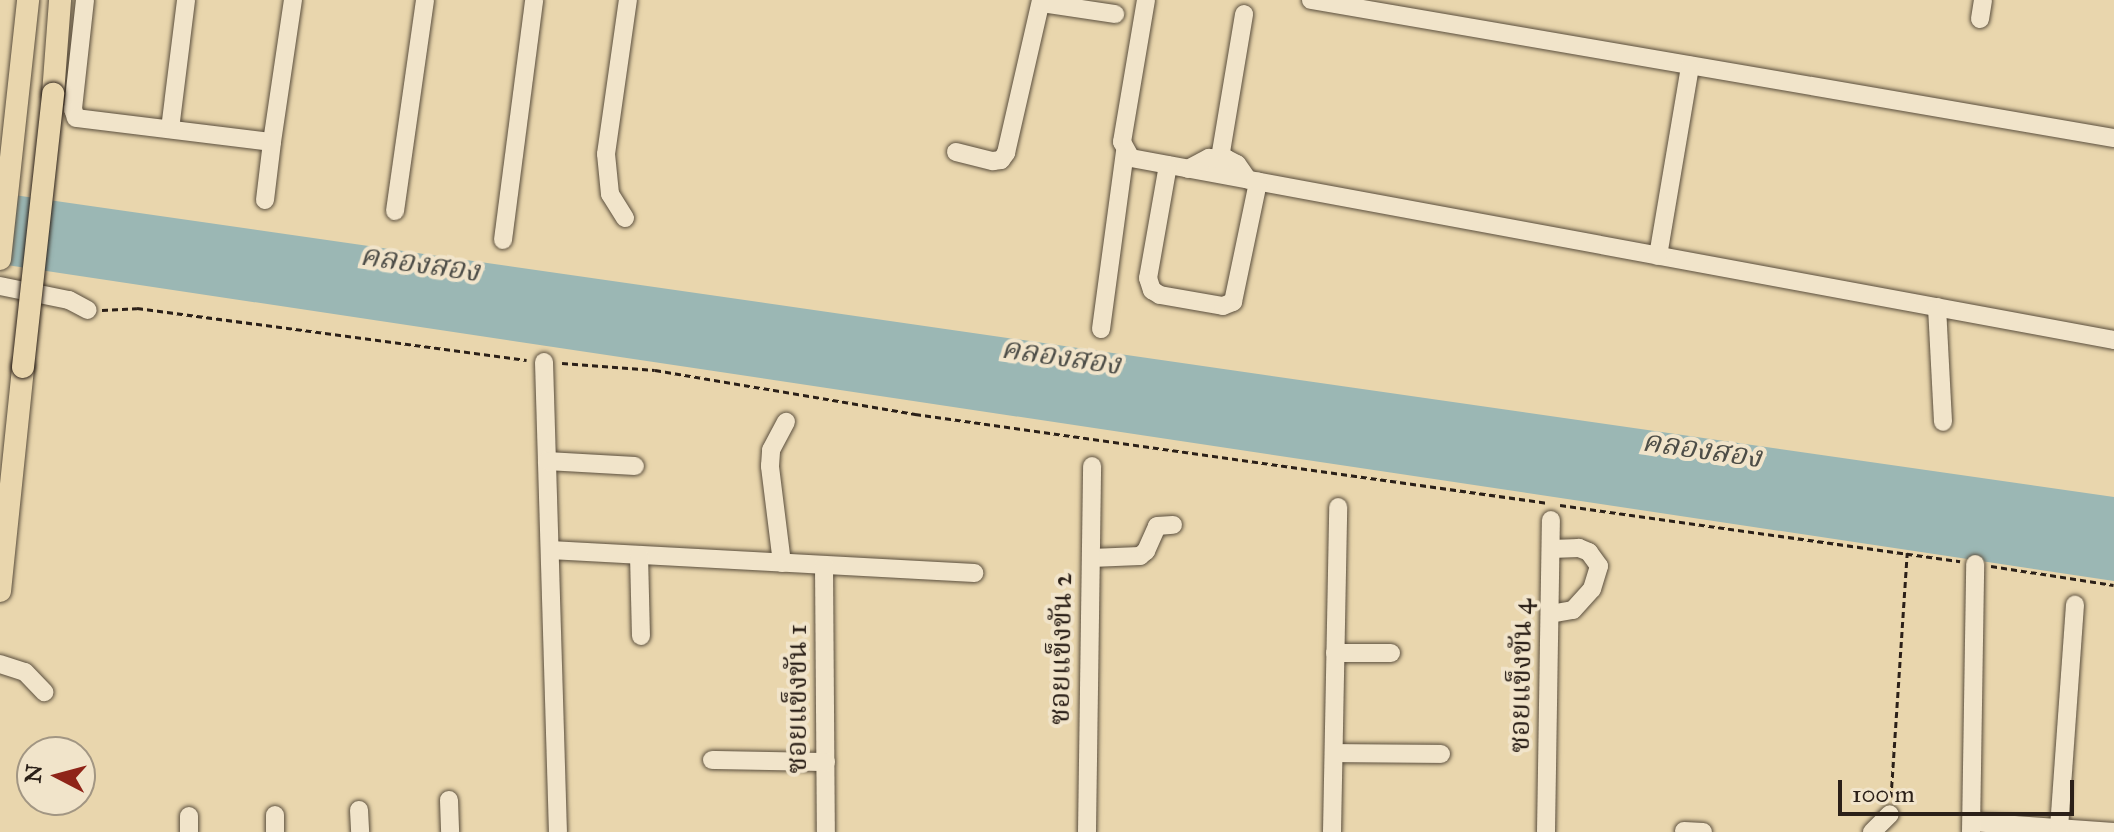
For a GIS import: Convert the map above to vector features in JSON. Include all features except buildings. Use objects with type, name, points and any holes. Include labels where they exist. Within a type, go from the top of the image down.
[{"type":"main road","points":[[0,259],[28,0]]},
{"type":"main road","points":[[0,591],[53,94],[60,0]]},
{"type":"street","points":[[85,0],[73,109],[76,118],[272,142]]},
{"type":"street","points":[[170,129],[186,0]]},
{"type":"street","points":[[265,200],[293,0]]},
{"type":"street","points":[[395,211],[425,0]]},
{"type":"street","points":[[503,240],[534,0]]},
{"type":"street","points":[[625,218],[610,194],[606,154],[628,0]]},
{"type":"street","points":[[1146,0],[1122,142],[1131,158],[2114,340]]},
{"type":"street","points":[[1311,0],[2114,138]]},
{"type":"street","points":[[1980,19],[1983,0]]},
{"type":"street","points":[[956,152],[993,161],[1001,160],[1006,153],[1041,1],[1115,14]]},
{"type":"street","points":[[1220,158],[1244,14]]},
{"type":"street","points":[[1658,256],[1690,66]]},
{"type":"street","points":[[1101,329],[1125,151]]},
{"type":"street","points":[[1188,169],[1209,158],[1220,158],[1237,164],[1253,181]]},
{"type":"street","points":[[1168,165],[1148,278],[1152,290],[1160,295],[1223,306],[1233,302],[1253,181]]},
{"type":"street","points":[[0,286],[55,296],[88,310]]},
{"type":"street","points":[[1937,307],[1943,422]]},
{"type":"street","points":[[544,362],[558,832]]},
{"type":"street","points":[[782,563],[770,466],[771,450],[786,422]]},
{"type":"street","points":[[547,461],[635,466]]},
{"type":"street","name":"ซอยแข็งขัน 2","points":[[1087,832],[1092,466]]},
{"type":"street","points":[[1332,832],[1338,507]]},
{"type":"street","name":"ซอยแข็งขัน 4","points":[[1546,832],[1551,520]]},
{"type":"street","points":[[1091,558],[1140,556],[1146,551],[1157,526],[1173,525]]},
{"type":"street","points":[[1550,614],[1573,610],[1592,589],[1599,566],[1589,552],[1579,548],[1551,549]]},
{"type":"street","points":[[550,550],[974,573]]},
{"type":"street","points":[[639,555],[641,636]]},
{"type":"street","points":[[1975,564],[1972,827],[2114,832]]},
{"type":"street","name":"ซอยแข็งขัน 1","points":[[824,565],[826,832]]},
{"type":"street","points":[[2059,828],[2075,605]]},
{"type":"street","points":[[1335,653],[1391,653]]},
{"type":"street","points":[[0,664],[25,672],[44,692]]},
{"type":"street","points":[[1334,753],[1441,754]]},
{"type":"street","points":[[712,760],[826,762]]},
{"type":"street","points":[[449,800],[450,832]]},
{"type":"street","points":[[359,810],[360,832]]},
{"type":"street","points":[[1872,832],[1890,814]]},
{"type":"street","points":[[1684,831],[1703,832]]},
{"type":"path","points":[[88,310],[137,308],[544,362],[655,370],[915,414],[1907,553],[2114,585]]},
{"type":"path","points":[[1890,814],[1907,553]]},
{"type":"water","name":"คลองสอง","points":[[0,193],[2114,497],[2114,581],[0,264]]}]
